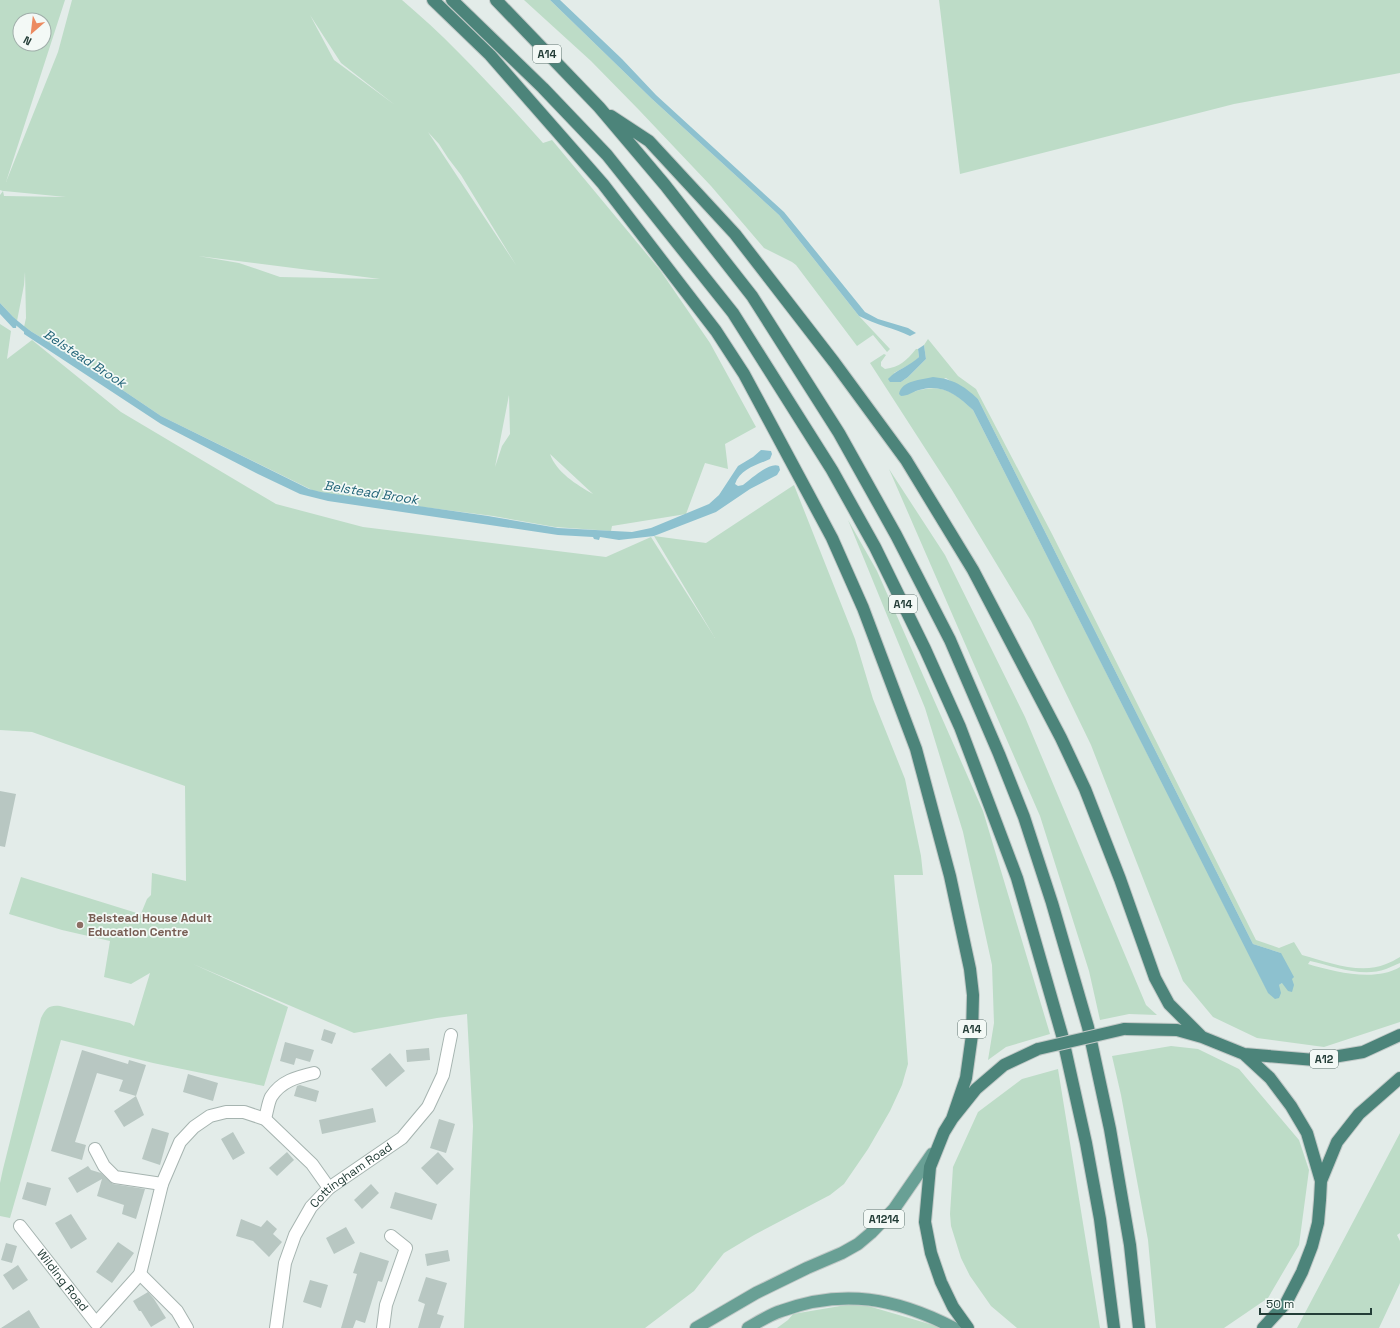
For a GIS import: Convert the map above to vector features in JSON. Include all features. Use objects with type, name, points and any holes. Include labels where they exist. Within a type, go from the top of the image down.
[{"type":"highway","name":"A14","points":[[433,0],[490,55],[603,184],[716,331],[744,374],[832,538],[863,608],[916,749],[950,876],[970,969],[973,994],[972,1035],[966,1078],[952,1119]]},
{"type":"highway","name":"A14","points":[[452,0],[543,88],[607,156],[733,313],[832,470],[885,567],[925,648],[960,727],[1017,878],[1062,1034],[1086,1143],[1100,1219],[1114,1328]]},
{"type":"highway","name":"A14","points":[[496,0],[599,107],[665,185],[752,296],[839,433],[896,535],[950,640],[999,754],[1024,817],[1052,903],[1088,1027],[1110,1130],[1128,1237],[1139,1328]]},
{"type":"highway","name":"A14","points":[[599,107],[649,141],[735,234],[834,362],[906,460],[973,570],[1062,738],[1091,803],[1155,978],[1169,1004],[1202,1037]]},
{"type":"highway","points":[[968,1328],[953,1307],[941,1282],[931,1253],[925,1222],[930,1167],[944,1132],[952,1119],[976,1089],[1004,1065],[1038,1049],[1124,1029],[1177,1030],[1202,1037],[1244,1054],[1270,1078],[1291,1106],[1306,1133],[1320,1181],[1318,1223],[1312,1246],[1302,1272],[1286,1303],[1276,1328]]},
{"type":"highway","name":"A12","points":[[1244,1054],[1315,1060],[1363,1052],[1400,1035]]},
{"type":"highway","points":[[1320,1181],[1341,1136],[1359,1114],[1400,1078]]},
{"type":"highway","points":[[1263,1328],[1286,1303]]},
{"type":"main road","name":"A1214","points":[[696,1328],[756,1293],[858,1244],[894,1209],[939,1144]]},
{"type":"main road","points":[[748,1328],[780,1311],[818,1301],[845,1298],[891,1303],[939,1320],[954,1328]]},
{"type":"main road","points":[[763,1328],[780,1311]]},
{"type":"street","name":"Cottingham Road","points":[[276,1328],[285,1263],[295,1235],[311,1208],[329,1188],[402,1138],[428,1107],[443,1075],[451,1036]]},
{"type":"street","points":[[265,1119],[271,1098],[282,1084],[294,1078],[314,1073]]},
{"type":"street","name":"Wilding Road","points":[[20,1226],[96,1323],[140,1274],[162,1184],[180,1142],[194,1127],[210,1116],[226,1112],[244,1112],[265,1119],[312,1164],[329,1188]]},
{"type":"street","points":[[95,1149],[104,1166],[115,1177],[162,1184]]},
{"type":"street","points":[[383,1328],[386,1305],[406,1248],[391,1236]]},
{"type":"street","points":[[140,1274],[177,1311],[187,1328]]},
{"type":"green space","points":[[0,0],[65,0],[52,40],[52,12],[12,12],[12,52],[48,52],[6,182],[58,52],[72,0],[402,0],[457,51],[543,143],[552,140],[660,270],[710,343],[756,427],[725,444],[728,469],[705,463],[686,514],[612,526],[611,531],[555,527],[493,516],[384,502],[314,491],[161,416],[84,364],[24,327],[26,318],[25,272],[17,321],[0,303],[0,195],[3,191],[0,190]],"holes":[[[310,15],[341,63],[395,105],[334,60]],[[428,132],[439,144],[461,175],[516,265]],[[3,191],[66,197],[4,196]],[[198,256],[380,279],[280,277],[239,263]],[[509,395],[510,434],[502,446],[495,467]],[[550,454],[593,494],[574,482],[562,472],[553,461]]]},
{"type":"green space","points":[[524,0],[550,0],[652,99],[779,215],[859,316],[890,349],[887,352],[873,335],[857,346],[796,265],[764,248],[711,186],[639,110],[591,61]]},
{"type":"green space","points":[[939,0],[1400,0],[1400,73],[1234,104],[960,174]]},
{"type":"green space","points":[[0,324],[11,331],[7,359],[32,340],[121,412],[276,504],[363,527],[606,557],[651,537],[715,638],[654,536],[706,543],[794,485],[855,639],[873,699],[905,779],[921,856],[923,875],[894,875],[908,1064],[902,1085],[890,1111],[868,1149],[844,1184],[830,1195],[754,1235],[724,1253],[694,1291],[645,1328],[464,1328],[473,1126],[467,1014],[354,1033],[193,964],[288,1007],[264,1086],[153,1063],[61,1040],[10,1218],[0,1216],[0,1183],[41,1018],[48,1008],[60,1006],[130,1023],[134,1026],[150,973],[131,984],[104,977],[110,941],[62,930],[9,914],[21,877],[140,914],[140,916],[147,899],[151,895],[152,873],[186,881],[185,786],[32,732],[0,730]]},
{"type":"green space","points":[[928,339],[958,376],[976,389],[1052,534],[1256,940],[1279,948],[1294,942],[1302,955],[1333,964],[1355,968],[1376,967],[1400,957],[1400,963],[1386,969],[1367,972],[1357,972],[1310,961],[1308,964],[1330,970],[1367,975],[1390,972],[1400,967],[1400,1022],[1324,1047],[1257,1038],[1213,1017],[1183,981],[1091,745],[1031,621],[952,490],[870,363],[884,354],[886,355],[881,362],[881,366],[885,369],[895,367],[909,357],[916,349],[918,349],[919,357],[914,362],[894,373],[901,382],[926,359],[924,345]],"holes":[[[946,378],[978,399],[1253,944],[1281,953],[1282,983],[1268,992],[973,410],[959,398],[946,390],[931,388],[913,392]]]},
{"type":"green space","points":[[889,469],[945,555],[1025,717],[1146,1005],[1157,1015],[1129,1014],[1100,1020],[1089,971],[1040,816]]},
{"type":"green space","points":[[848,520],[877,571],[983,811],[1050,1034],[1006,1047],[988,1060],[994,1023],[992,965],[963,832],[925,708]]},
{"type":"green space","points":[[1171,1046],[1198,1049],[1239,1069],[1299,1140],[1309,1170],[1299,1245],[1268,1298],[1224,1328],[1156,1328],[1148,1240],[1121,1095],[1112,1056]]},
{"type":"green space","points":[[1058,1069],[1100,1328],[1017,1328],[991,1306],[970,1276],[961,1258],[951,1226],[950,1214],[953,1167],[978,1112],[1022,1079]]},
{"type":"green space","points":[[1400,1133],[1400,1233],[1397,1235],[1400,1241],[1400,1283],[1379,1328],[1297,1328]]},
{"type":"green space","points":[[858,1303],[943,1328],[777,1328],[788,1320],[793,1314]]},
{"type":"water","points":[[550,0],[560,0],[622,59],[656,95],[784,212],[865,312],[878,319],[908,328],[916,333],[910,336],[859,316],[779,215],[652,99]]},
{"type":"water","points":[[0,303],[17,321],[16,328],[13,328],[0,314]]},
{"type":"water","points":[[24,327],[84,364],[161,416],[309,489],[321,492],[488,516],[558,528],[632,532],[651,528],[709,504],[719,495],[738,466],[761,450],[771,451],[772,454],[770,459],[745,471],[737,479],[735,484],[738,486],[743,485],[761,471],[771,466],[779,466],[780,470],[777,475],[750,489],[716,512],[654,536],[619,540],[600,537],[599,540],[594,539],[593,537],[558,535],[328,501],[300,494],[161,424],[24,334]]},
{"type":"water","points":[[924,345],[926,359],[901,382],[890,382],[888,379],[919,357],[918,349]]},
{"type":"water","points":[[933,377],[952,381],[978,399],[1253,944],[1281,953],[1294,977],[1292,979],[1294,985],[1292,992],[1288,991],[1282,983],[1279,985],[1281,993],[1279,998],[1275,999],[1268,993],[973,410],[955,395],[942,389],[927,388],[908,395],[901,396],[899,394],[901,389],[908,383]]},
{"type":"building","points":[[0,791],[16,794],[5,847],[0,846]]},
{"type":"building","points":[[324,1029],[336,1033],[332,1044],[321,1040]]},
{"type":"building","points":[[285,1042],[314,1050],[310,1062],[296,1058],[294,1065],[280,1061]]},
{"type":"building","points":[[429,1048],[430,1060],[407,1062],[406,1050]]},
{"type":"building","points":[[82,1050],[128,1064],[129,1060],[146,1065],[136,1096],[119,1091],[123,1080],[97,1073],[75,1142],[86,1145],[82,1160],[51,1151]]},
{"type":"building","points":[[390,1053],[405,1071],[386,1087],[371,1069]]},
{"type":"building","points":[[188,1074],[218,1083],[213,1101],[183,1092]]},
{"type":"building","points":[[300,1085],[319,1091],[316,1102],[294,1096],[297,1086]]},
{"type":"building","points":[[136,1096],[144,1115],[124,1127],[114,1111]]},
{"type":"building","points":[[373,1108],[376,1122],[322,1134],[319,1120]]},
{"type":"building","points":[[439,1119],[455,1124],[446,1153],[430,1148]]},
{"type":"building","points":[[152,1128],[169,1133],[160,1165],[142,1159]]},
{"type":"building","points":[[233,1132],[245,1153],[233,1160],[221,1139]]},
{"type":"building","points":[[287,1152],[294,1160],[277,1176],[269,1168]]},
{"type":"building","points":[[438,1152],[454,1169],[437,1185],[421,1168]]},
{"type":"building","points":[[88,1166],[91,1170],[101,1173],[113,1184],[145,1189],[136,1219],[122,1214],[124,1205],[97,1196],[102,1179],[77,1193],[68,1178]]},
{"type":"building","points":[[27,1182],[51,1188],[46,1206],[22,1199]]},
{"type":"building","points":[[371,1184],[379,1193],[362,1209],[354,1200]]},
{"type":"building","points":[[395,1192],[437,1204],[432,1220],[390,1208]]},
{"type":"building","points":[[71,1214],[87,1239],[71,1249],[55,1223]]},
{"type":"building","points":[[241,1219],[261,1227],[267,1220],[277,1229],[273,1234],[282,1242],[269,1257],[253,1241],[236,1236]]},
{"type":"building","points":[[346,1227],[355,1243],[334,1254],[326,1238]]},
{"type":"building","points":[[118,1242],[134,1253],[112,1283],[96,1272]]},
{"type":"building","points":[[6,1243],[17,1246],[12,1263],[1,1260]]},
{"type":"building","points":[[448,1250],[450,1261],[427,1266],[425,1254]]},
{"type":"building","points":[[360,1252],[389,1261],[382,1282],[378,1281],[365,1323],[356,1320],[353,1328],[341,1328],[357,1274],[353,1273]]},
{"type":"building","points":[[18,1265],[28,1280],[13,1290],[3,1275]]},
{"type":"building","points":[[426,1277],[447,1283],[437,1314],[444,1316],[440,1328],[418,1328],[425,1304],[418,1301]]},
{"type":"building","points":[[310,1280],[328,1285],[321,1308],[303,1302]]},
{"type":"building","points":[[148,1292],[166,1318],[151,1327],[133,1301]]},
{"type":"building","points":[[29,1310],[40,1328],[1,1328]]},
{"type":"waterway","name":"Belstead Brook","points":[[13,320],[29,333]]},
{"type":"place","name":"Belstead House Adult Education Centre","points":[[80,925]]}]
